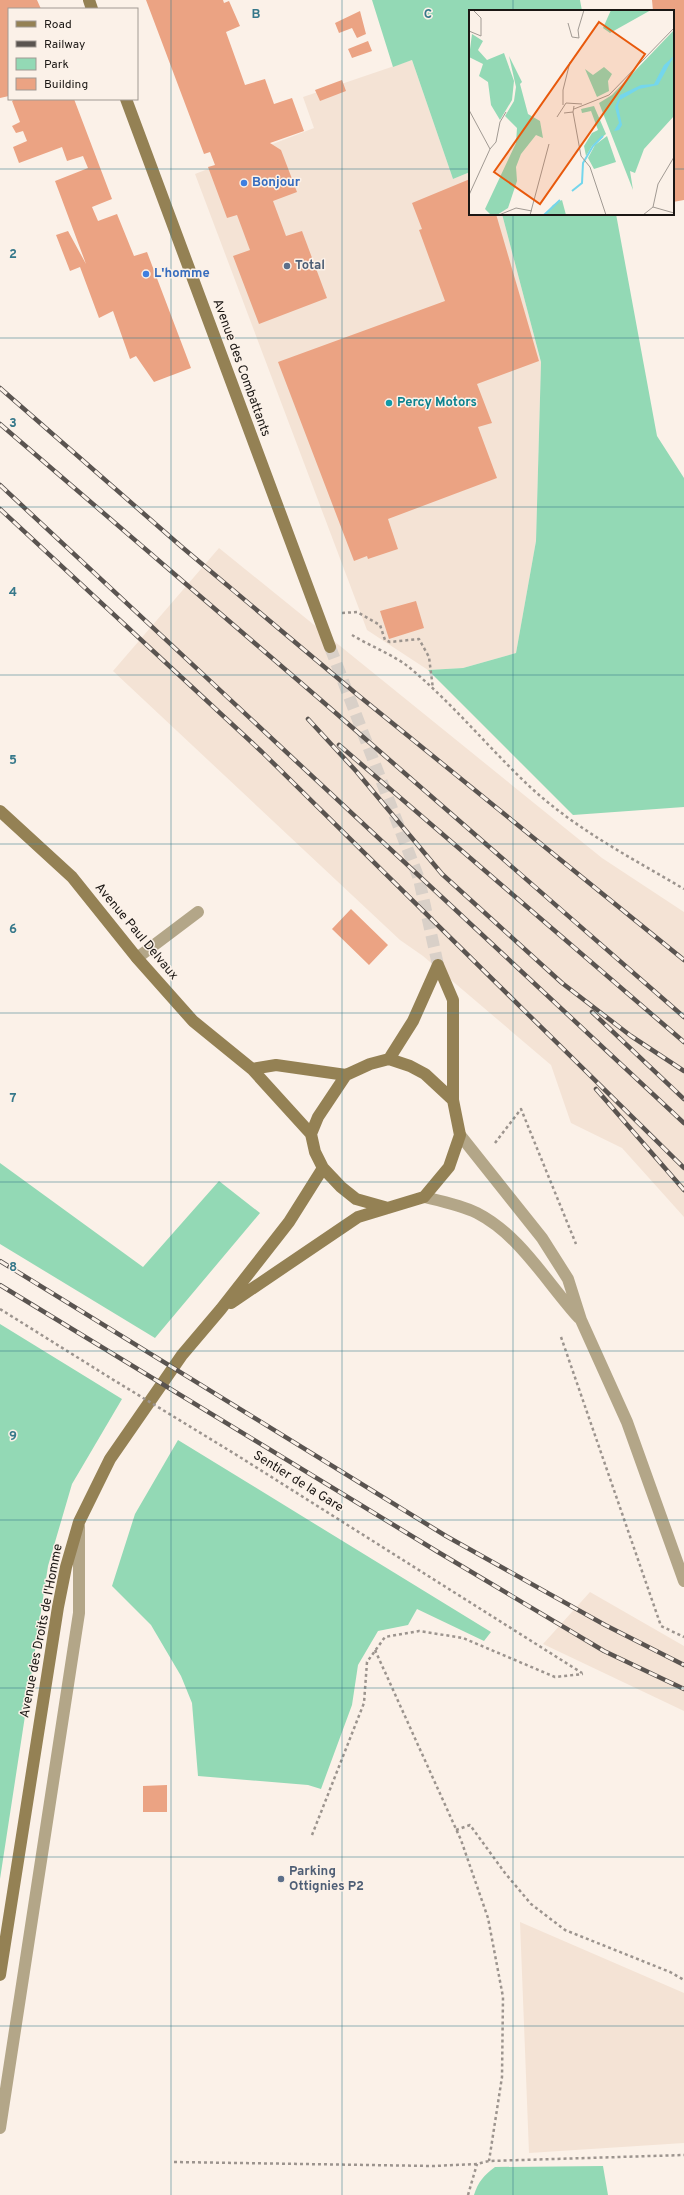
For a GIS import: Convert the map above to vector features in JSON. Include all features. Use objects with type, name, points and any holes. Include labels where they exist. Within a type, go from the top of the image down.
[{"type":"main road","name":"Avenue des Combattants","points":[[126,100],[320,616],[330,647]]},
{"type":"main road","name":"Avenue Paul Delvaux","points":[[0,811],[72,877],[137,958],[193,1021],[252,1069],[311,1134]]},
{"type":"main road","points":[[389,1059],[413,1022],[438,965],[453,1000],[453,1100],[460,1135],[449,1167],[424,1197]]},
{"type":"main road","points":[[388,1208],[356,1199],[323,1168],[315,1152],[311,1134],[318,1117],[346,1075],[370,1064],[389,1059],[410,1066],[425,1074],[453,1100]]},
{"type":"main road","points":[[252,1069],[276,1065],[346,1075]]},
{"type":"main road","name":"Avenue des Droits de l'Homme","points":[[0,1976],[58,1607],[66,1567],[79,1522],[110,1459],[126,1433],[182,1354],[221,1309],[289,1222],[323,1168]]},
{"type":"main road","name":"Avenue des Droits de l'Homme","points":[[221,1309],[358,1217],[424,1197]]},
{"type":"lane","points":[[137,958],[198,912]]},
{"type":"lane","points":[[460,1135],[542,1238],[568,1279],[581,1320],[617,1395],[684,1581]]},
{"type":"lane","points":[[424,1197],[476,1212],[495,1223],[509,1236],[581,1320]]},
{"type":"lane","points":[[0,2128],[79,1613],[79,1522]]},
{"type":"path","points":[[320,616],[357,612],[380,625],[385,640],[390,642],[419,640],[429,657],[433,690]]},
{"type":"path","points":[[320,616],[409,667],[459,713],[528,785],[567,818],[604,844],[684,889]]},
{"type":"path","name":"Sentier de la Gare","points":[[0,1309],[234,1454],[583,1674],[555,1677],[463,1638],[419,1631],[385,1637],[375,1650]]},
{"type":"path","points":[[375,1650],[456,1830],[488,1918],[503,1997],[502,2077],[489,2161]]},
{"type":"path","points":[[312,1835],[364,1703],[367,1662],[375,1650]]},
{"type":"path","points":[[456,1830],[470,1825],[505,1873],[531,1904],[565,1930],[670,1972],[684,1980]]},
{"type":"path","points":[[174,2162],[433,2166],[477,2164],[489,2161],[684,2155]]},
{"type":"path","points":[[468,2195],[477,2164]]},
{"type":"shaded area","points":[[412,60],[453,179],[469,172],[469,215],[502,215],[541,362],[536,541],[516,653],[463,668],[428,670],[367,630],[195,174],[314,128],[303,97]]},
{"type":"shaded area","points":[[219,548],[602,858],[684,912],[684,1217],[622,1148],[571,1123],[551,1065],[423,956],[400,940],[113,671]]},
{"type":"shaded area","points":[[590,1592],[684,1646],[684,1711],[543,1644]]},
{"type":"shaded area","points":[[520,1922],[684,1993],[684,2143],[529,2153]]},
{"type":"green space","points":[[372,0],[580,0],[582,10],[469,10],[469,172],[453,179],[412,60],[393,67]]},
{"type":"green space","points":[[502,215],[616,215],[657,436],[684,478],[684,807],[573,815],[428,670],[463,668],[516,653],[536,541],[541,362]]},
{"type":"green space","points":[[0,1163],[143,1267],[219,1181],[260,1213],[155,1338],[0,1244]]},
{"type":"green space","points":[[0,1324],[122,1399],[72,1484],[48,1566],[0,1879]]},
{"type":"green space","points":[[178,1440],[491,1632],[484,1641],[417,1609],[408,1625],[378,1631],[358,1665],[352,1705],[321,1789],[308,1785],[198,1776],[192,1703],[181,1676],[151,1625],[112,1586],[135,1514]]},
{"type":"green space","points":[[603,2166],[608,2195],[474,2195],[477,2186],[482,2179],[495,2167]]},
{"type":"building","points":[[0,0],[37,0],[41,8],[8,8],[8,96],[0,98]]},
{"type":"building","points":[[146,0],[223,0],[224,3],[229,1],[240,26],[226,32],[245,85],[265,79],[274,104],[292,98],[304,131],[270,143],[281,150],[297,192],[273,201],[286,236],[302,231],[327,298],[259,324],[233,256],[250,250],[237,215],[227,218],[208,167],[215,165],[210,152],[204,154]]},
{"type":"building","points":[[652,0],[684,0],[684,200],[674,202],[674,10],[653,10]]},
{"type":"building","points":[[360,11],[366,34],[357,38],[352,28],[339,33],[335,23]]},
{"type":"building","points":[[368,41],[372,51],[352,58],[348,49]]},
{"type":"building","points":[[342,80],[346,91],[320,101],[315,90]]},
{"type":"building","points":[[74,100],[112,199],[92,207],[98,221],[117,214],[134,256],[147,252],[191,368],[154,382],[136,356],[130,359],[113,311],[99,318],[80,267],[70,271],[56,235],[68,231],[86,264],[55,181],[88,168],[83,156],[67,161],[62,147],[19,163],[13,147],[27,141],[23,131],[16,133],[12,126],[20,122],[12,101]]},
{"type":"building","name":"Percy Motors","points":[[469,179],[469,215],[496,215],[539,361],[477,384],[492,423],[478,427],[497,478],[388,519],[398,549],[368,559],[367,556],[354,561],[278,362],[445,301],[419,230],[422,229],[412,203]]},
{"type":"building","points":[[416,601],[424,628],[389,639],[380,611]]},
{"type":"building","points":[[351,909],[388,945],[369,965],[332,929]]},
{"type":"building","points":[[167,1785],[167,1812],[143,1812],[143,1786]]},
{"type":"tunnel","points":[[330,647],[419,879],[438,965]]},
{"type":"railway","points":[[0,388],[183,548],[359,696],[684,960]]},
{"type":"railway","points":[[0,424],[322,701],[684,1017]]},
{"type":"railway","points":[[0,485],[684,1123]]},
{"type":"railway","points":[[0,509],[262,752],[684,1168]]},
{"type":"railway","points":[[308,719],[356,771],[442,874],[562,983],[631,1036],[684,1071]]},
{"type":"railway","points":[[339,745],[684,1042]]},
{"type":"railway","points":[[592,1012],[684,1099]]},
{"type":"railway","points":[[596,1089],[684,1190]]},
{"type":"railway","points":[[0,1261],[446,1536],[605,1625],[684,1665]]},
{"type":"railway","points":[[0,1285],[438,1552],[604,1651],[684,1689]]},
{"type":"place","name":"Bonjour","points":[[244,183]]},
{"type":"place","name":"Total","points":[[287,266]]},
{"type":"place","name":"L'homme","points":[[146,274]]},
{"type":"place","name":"Percy Motors","points":[[389,403]]},
{"type":"place","name":"Parking Ottignies P2","points":[[281,1879]]}]
